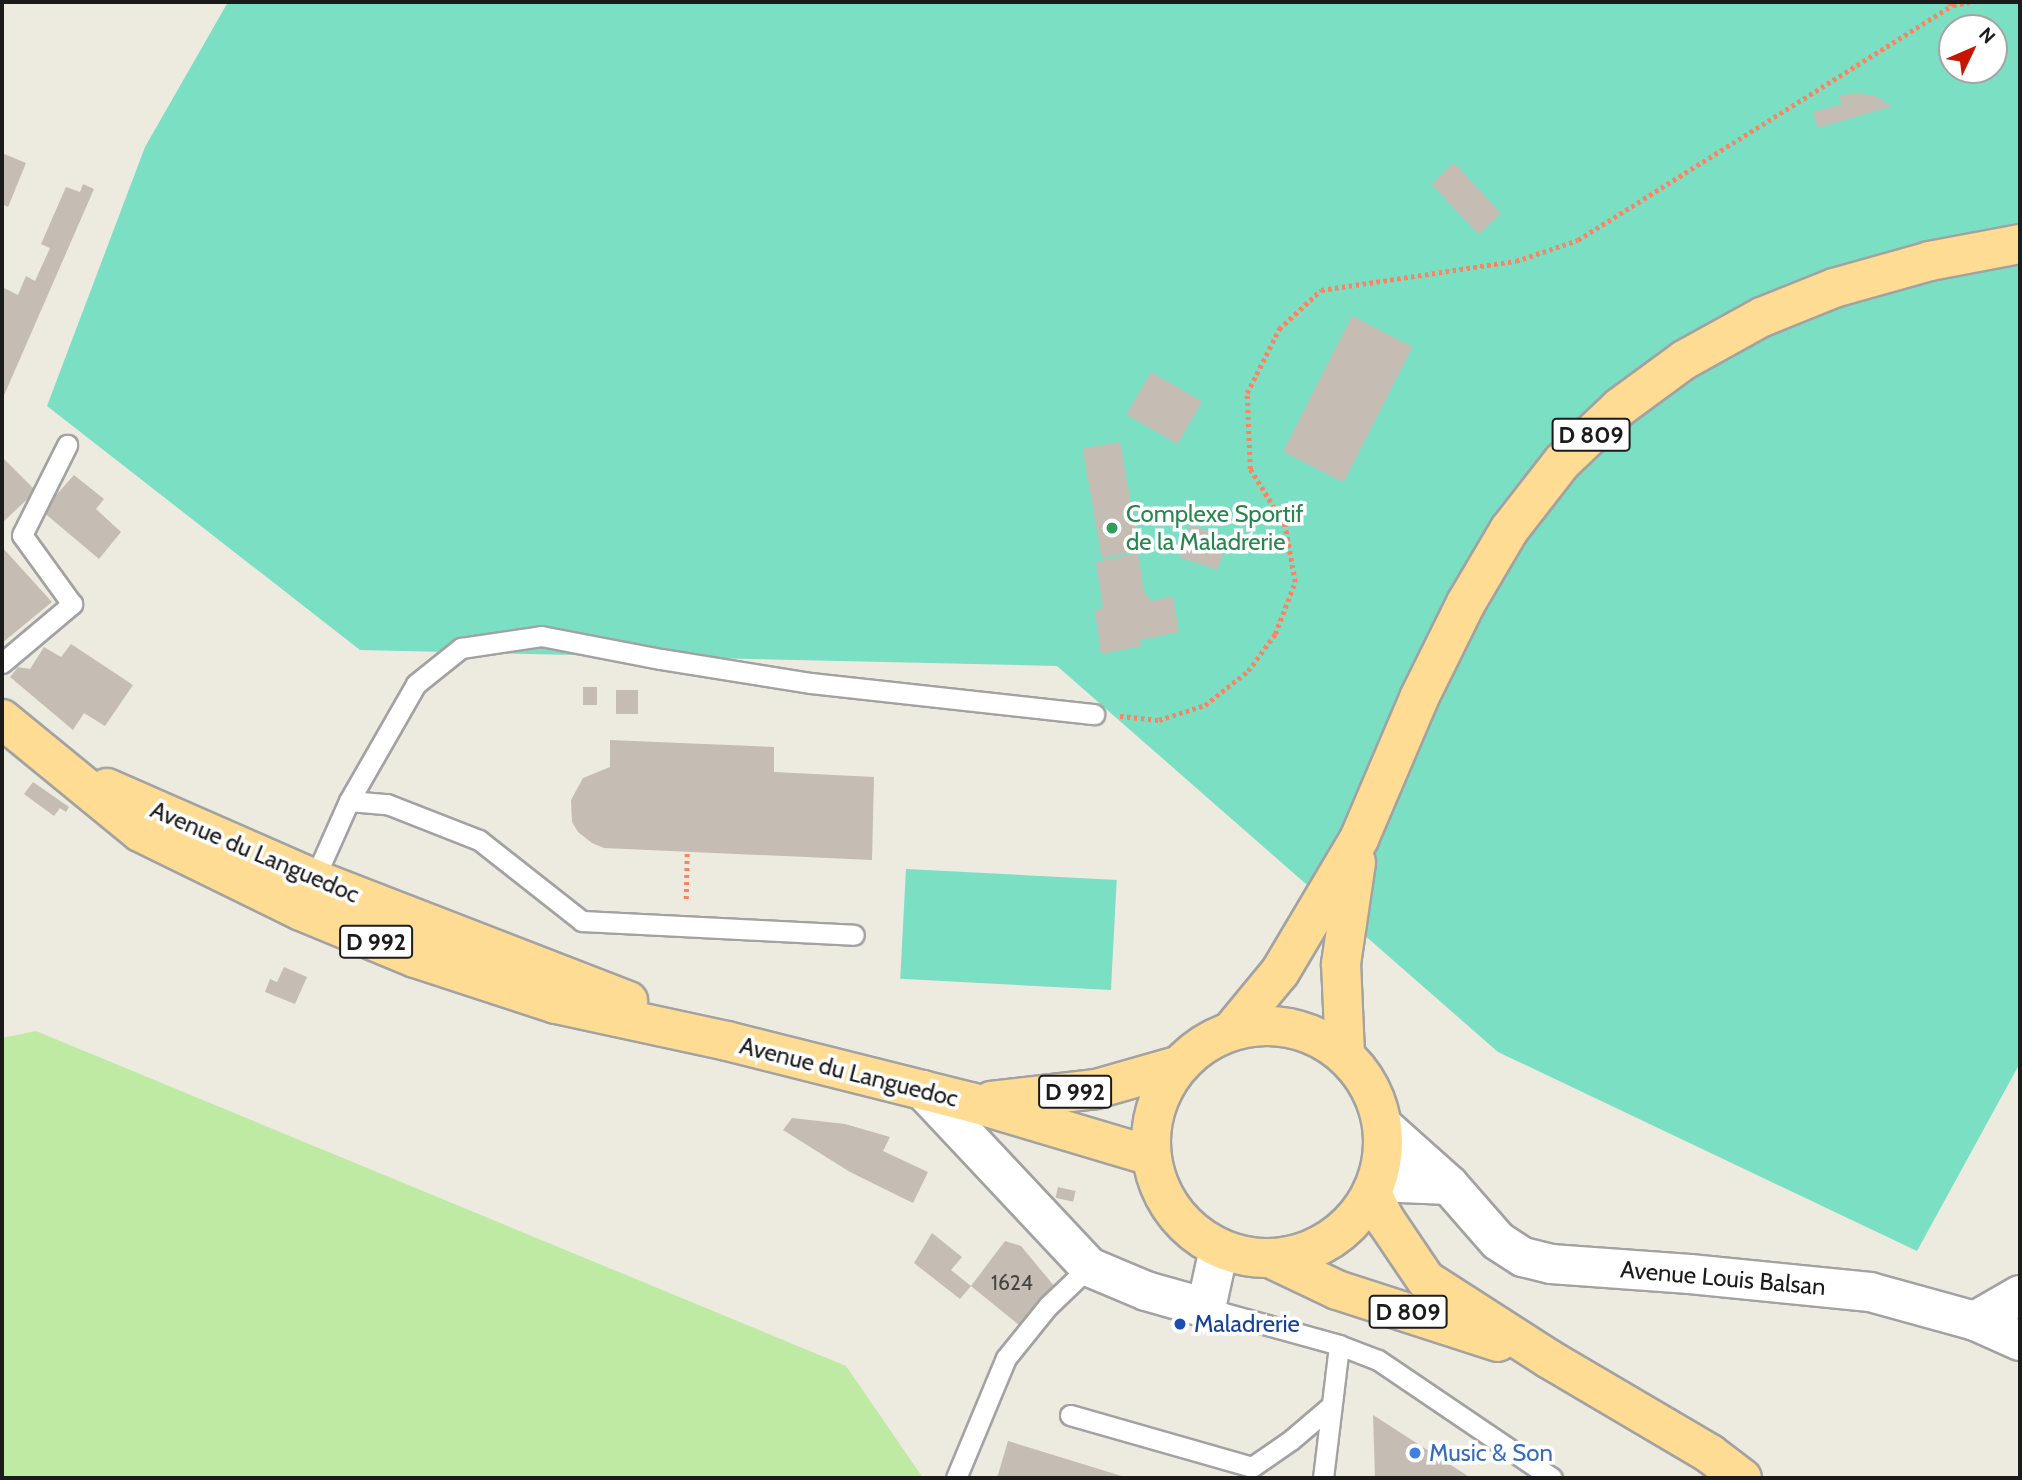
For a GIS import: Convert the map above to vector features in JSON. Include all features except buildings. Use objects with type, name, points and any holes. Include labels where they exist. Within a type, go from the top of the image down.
[{"type":"main road","name":"D 809","points":[[1232,1030],[1280,972],[1359,839],[1425,686],[1466,603],[1509,530],[1562,462],[1620,407],[1684,360],[1762,317],[1834,288],[1930,261],[2016,244]]},
{"type":"main road","name":"Avenue du Languedoc","points":[[2,719],[58,766],[307,895],[522,958],[727,1041],[970,1102],[1151,1156]]},
{"type":"main road","name":"D 809","points":[[1345,1054],[1341,964],[1359,839]]},
{"type":"main road","points":[[1272,1025],[1311,1033],[1345,1054],[1364,1075],[1376,1100],[1384,1127],[1382,1164],[1375,1188],[1354,1220],[1330,1240],[1302,1254],[1270,1258],[1244,1256],[1219,1248],[1186,1226],[1163,1194],[1151,1156],[1151,1124],[1160,1093],[1177,1066],[1202,1044],[1232,1030],[1272,1025]]},
{"type":"main road","name":"Avenue du Languedoc","points":[[970,1102],[1038,1098],[1096,1089],[1177,1066]]},
{"type":"main road","name":"D 809","points":[[1375,1188],[1386,1221],[1426,1280],[1549,1359],[1710,1454],[1742,1478]]},
{"type":"main road","name":"D 809","points":[[1270,1258],[1337,1290],[1549,1359]]},
{"type":"street","points":[[923,1090],[1089,1267],[1146,1291],[1206,1308],[1219,1248]]},
{"type":"street","name":"Avenue Louis Balsan","points":[[1384,1127],[1449,1185],[1498,1241],[1523,1257],[1551,1264],[1690,1274],[1870,1292],[1975,1321],[2020,1341]]},
{"type":"street","points":[[1375,1188],[1449,1185]]},
{"type":"street","points":[[1975,1321],[2020,1295]]},
{"type":"lane","points":[[2,663],[72,604],[22,535],[67,445]]},
{"type":"lane","points":[[307,895],[349,801],[416,684],[461,648],[541,636],[811,683],[1094,713]]},
{"type":"lane","points":[[349,801],[387,804],[479,840],[582,921],[854,935]]},
{"type":"lane","points":[[956,1478],[1006,1358],[1048,1306],[1089,1267]]},
{"type":"lane","points":[[1206,1308],[1339,1345],[1378,1360],[1552,1478]]},
{"type":"lane","points":[[1323,1478],[1339,1345]]},
{"type":"lane","points":[[1070,1415],[1252,1467],[1292,1440],[1331,1406]]},
{"type":"path","points":[[1094,713],[1159,720],[1205,705],[1248,671],[1275,634],[1295,582],[1285,526],[1250,469],[1247,393],[1279,329],[1321,290],[1516,261],[1578,240],[1951,3],[1970,2]]},
{"type":"path","points":[[686,903],[687,851]]},
{"type":"green space","name":"Complexe Sportif de la Maladrerie","points":[[228,2],[2020,2],[2020,1063],[1917,1251],[1498,1052],[1057,666],[360,650],[47,406],[145,147]]},
{"type":"green space","points":[[906,869],[1117,880],[1111,990],[900,979]]},
{"type":"green space","points":[[36,1031],[846,1366],[923,1478],[2,1478],[2,1038]]},
{"type":"place","name":"Complexe Sportif de la Maladrerie","points":[[1112,528]]},
{"type":"place","name":"Maladrerie","points":[[1180,1324]]},
{"type":"place","name":"Music & Son","points":[[1415,1453]]}]
